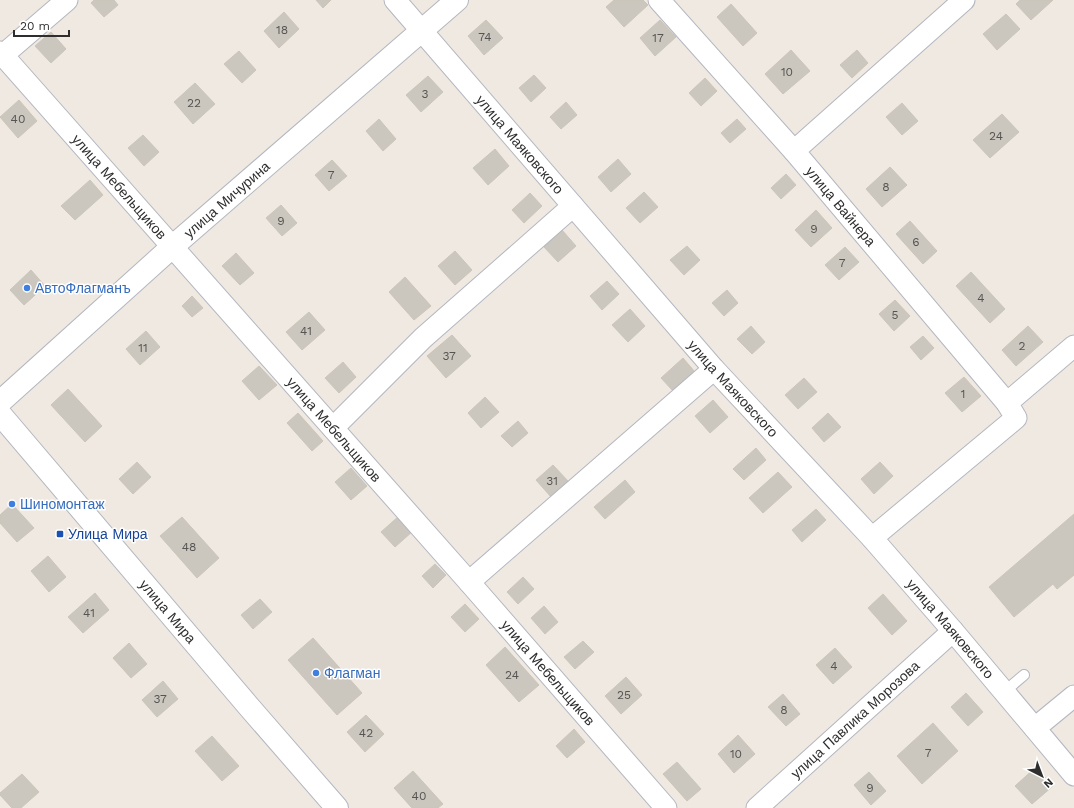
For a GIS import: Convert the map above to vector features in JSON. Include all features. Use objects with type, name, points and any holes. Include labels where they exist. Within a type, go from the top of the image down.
[{"type":"street","points":[[1,53],[67,0]]},
{"type":"street","name":"улица Маяковского","points":[[395,0],[714,369],[872,538],[953,631],[1074,775]]},
{"type":"street","name":"улица Мичурина","points":[[0,402],[172,247],[457,0]]},
{"type":"street","name":"улица Вайнера","points":[[659,0],[794,151],[1012,410]]},
{"type":"street","points":[[794,151],[964,0]]},
{"type":"street","name":"улица Мебельщиков","points":[[1,53],[470,582],[666,808]]},
{"type":"street","points":[[333,428],[423,338],[573,206]]},
{"type":"street","points":[[872,538],[1012,410],[1074,346]]},
{"type":"street","points":[[470,582],[714,369]]},
{"type":"street","name":"улица Мира","points":[[0,414],[337,808]]},
{"type":"street","name":"улица Павлика Морозова","points":[[757,808],[953,631]]},
{"type":"street","points":[[1035,728],[1074,696]]},
{"type":"lane","points":[[1004,692],[1024,675]]},
{"type":"building","points":[[94,0],[114,0],[118,5],[104,17],[91,3]]},
{"type":"building","points":[[316,0],[331,0],[323,8]]},
{"type":"building","points":[[614,0],[643,0],[648,5],[624,27],[606,7]]},
{"type":"building","points":[[1020,0],[1053,0],[1031,20],[1016,4]]},
{"type":"building","points":[[731,4],[757,33],[743,46],[717,17]]},
{"type":"building","points":[[284,12],[299,29],[279,48],[264,31]]},
{"type":"building","points":[[1006,14],[1020,29],[997,50],[983,34]]},
{"type":"building","points":[[486,20],[503,38],[484,55],[468,36]]},
{"type":"building","points":[[660,20],[676,37],[655,56],[640,38]]},
{"type":"building","points":[[51,32],[66,49],[51,63],[35,46]]},
{"type":"building","points":[[791,50],[810,71],[783,94],[765,74]]},
{"type":"building","points":[[857,50],[868,63],[852,78],[840,65]]},
{"type":"building","points":[[239,51],[256,70],[242,83],[224,64]]},
{"type":"building","points":[[534,75],[546,88],[531,102],[519,88]]},
{"type":"building","points":[[428,76],[443,92],[421,112],[406,95]]},
{"type":"building","points":[[705,78],[717,91],[701,106],[689,93]]},
{"type":"building","points":[[195,83],[215,104],[193,124],[174,102]]},
{"type":"building","points":[[19,100],[37,121],[18,138],[0,117]]},
{"type":"building","points":[[566,102],[577,115],[561,129],[550,117]]},
{"type":"building","points":[[902,103],[918,121],[902,135],[886,117]]},
{"type":"building","points":[[1002,114],[1019,132],[990,158],[973,140]]},
{"type":"building","points":[[379,119],[396,139],[383,151],[366,131]]},
{"type":"building","points":[[737,119],[746,129],[730,143],[721,133]]},
{"type":"building","points":[[143,135],[159,152],[144,166],[128,148]]},
{"type":"building","points":[[495,149],[509,166],[488,185],[473,168]]},
{"type":"building","points":[[618,159],[631,174],[611,192],[598,177]]},
{"type":"building","points":[[332,160],[347,176],[329,191],[315,175]]},
{"type":"building","points":[[890,167],[907,185],[882,207],[866,189]]},
{"type":"building","points":[[786,174],[796,185],[781,199],[771,188]]},
{"type":"building","points":[[90,180],[103,195],[75,220],[61,206]]},
{"type":"building","points":[[644,192],[658,207],[640,223],[626,208]]},
{"type":"building","points":[[530,193],[542,206],[524,223],[512,210]]},
{"type":"building","points":[[281,205],[297,223],[282,236],[266,218]]},
{"type":"building","points":[[816,210],[832,228],[811,247],[795,230]]},
{"type":"building","points":[[910,221],[937,251],[923,264],[896,234]]},
{"type":"building","points":[[562,230],[576,246],[558,262],[544,247]]},
{"type":"building","points":[[687,246],[700,260],[684,275],[670,260]]},
{"type":"building","points":[[845,247],[859,262],[839,280],[825,265]]},
{"type":"building","points":[[455,251],[472,270],[455,285],[438,266]]},
{"type":"building","points":[[236,253],[254,273],[240,285],[222,266]]},
{"type":"building","points":[[31,270],[45,286],[24,305],[10,290]]},
{"type":"building","points":[[971,272],[1005,309],[990,323],[956,286]]},
{"type":"building","points":[[405,277],[431,306],[414,320],[389,292]]},
{"type":"building","points":[[607,281],[619,294],[602,310],[590,296]]},
{"type":"building","points":[[727,290],[738,303],[724,316],[712,303]]},
{"type":"building","points":[[192,296],[203,308],[192,317],[182,306]]},
{"type":"building","points":[[895,300],[910,316],[894,331],[879,314]]},
{"type":"building","points":[[630,309],[645,326],[628,342],[612,325]]},
{"type":"building","points":[[309,312],[325,330],[302,350],[286,332]]},
{"type":"building","points":[[751,326],[765,342],[752,354],[737,339]]},
{"type":"building","points":[[1028,326],[1043,342],[1016,366],[1002,350]]},
{"type":"building","points":[[146,331],[160,347],[140,365],[126,349]]},
{"type":"building","points":[[452,335],[471,356],[446,378],[427,356]]},
{"type":"building","points":[[923,336],[934,348],[921,360],[910,347]]},
{"type":"building","points":[[683,358],[695,372],[673,391],[661,378]]},
{"type":"building","points":[[343,362],[356,377],[339,393],[325,378]]},
{"type":"building","points":[[259,366],[277,385],[259,400],[242,381]]},
{"type":"building","points":[[964,377],[981,396],[962,412],[945,393]]},
{"type":"building","points":[[804,378],[817,392],[798,409],[785,395]]},
{"type":"building","points":[[68,389],[102,426],[85,442],[51,405]]},
{"type":"building","points":[[485,397],[499,412],[481,428],[468,413]]},
{"type":"building","points":[[713,400],[728,417],[710,433],[695,416]]},
{"type":"building","points":[[298,413],[323,441],[312,451],[287,423]]},
{"type":"building","points":[[828,413],[841,427],[824,442],[812,428]]},
{"type":"building","points":[[518,421],[528,433],[512,447],[501,436]]},
{"type":"building","points":[[756,448],[766,460],[744,480],[733,469]]},
{"type":"building","points":[[137,462],[151,477],[133,494],[119,479]]},
{"type":"building","points":[[880,462],[893,476],[874,494],[861,479]]},
{"type":"building","points":[[553,465],[568,481],[551,497],[536,480]]},
{"type":"building","points":[[351,468],[367,486],[351,500],[335,482]]},
{"type":"building","points":[[778,472],[792,487],[763,513],[749,498]]},
{"type":"building","points":[[625,480],[635,492],[605,519],[594,507]]},
{"type":"building","points":[[12,504],[34,528],[17,542],[0,523],[0,515]]},
{"type":"building","points":[[816,509],[826,520],[802,542],[792,530]]},
{"type":"building","points":[[1074,514],[1074,575],[1057,589],[1053,584],[1014,617],[989,587]]},
{"type":"building","points":[[399,516],[413,531],[395,547],[381,532]]},
{"type":"building","points":[[182,517],[219,558],[197,578],[160,536]]},
{"type":"building","points":[[48,556],[66,577],[49,592],[31,571]]},
{"type":"building","points":[[435,564],[446,575],[433,588],[422,576]]},
{"type":"building","points":[[523,577],[534,589],[518,604],[507,592]]},
{"type":"building","points":[[95,593],[109,610],[83,633],[68,617]]},
{"type":"building","points":[[883,594],[907,621],[892,635],[868,608]]},
{"type":"building","points":[[260,599],[272,612],[253,629],[241,615]]},
{"type":"building","points":[[465,604],[479,619],[465,632],[451,617]]},
{"type":"building","points":[[544,606],[558,622],[545,634],[531,618]]},
{"type":"building","points":[[313,638],[362,693],[337,715],[288,660]]},
{"type":"building","points":[[583,641],[594,652],[575,669],[564,657]]},
{"type":"building","points":[[129,643],[147,664],[131,678],[113,658]]},
{"type":"building","points":[[505,647],[539,685],[519,702],[486,665]]},
{"type":"building","points":[[835,648],[852,667],[833,684],[816,665]]},
{"type":"building","points":[[626,677],[642,695],[621,714],[605,696]]},
{"type":"building","points":[[163,681],[178,699],[157,717],[142,700]]},
{"type":"building","points":[[966,693],[983,712],[968,726],[951,707]]},
{"type":"building","points":[[783,694],[800,714],[786,726],[768,707]]},
{"type":"building","points":[[366,715],[384,734],[365,752],[347,732]]},
{"type":"building","points":[[933,723],[958,751],[922,784],[897,756]]},
{"type":"building","points":[[574,729],[585,742],[567,758],[556,746]]},
{"type":"building","points":[[738,735],[755,754],[734,773],[718,754]]},
{"type":"building","points":[[212,736],[239,766],[222,781],[195,751]]},
{"type":"building","points":[[677,762],[701,789],[687,801],[663,774]]},
{"type":"building","points":[[1036,767],[1053,786],[1032,804],[1015,786]]},
{"type":"building","points":[[413,771],[443,804],[438,808],[412,808],[394,788]]},
{"type":"building","points":[[869,772],[886,791],[871,805],[854,785]]},
{"type":"building","points":[[22,774],[39,792],[21,808],[12,808],[0,795],[0,793]]},
{"type":"place","name":"АвтоФлагманъ","points":[[27,288]]},
{"type":"place","name":"Шиномонтаж","points":[[12,504]]},
{"type":"place","name":"Улица Мира","points":[[60,534]]},
{"type":"place","name":"Флагман","points":[[316,673]]}]
